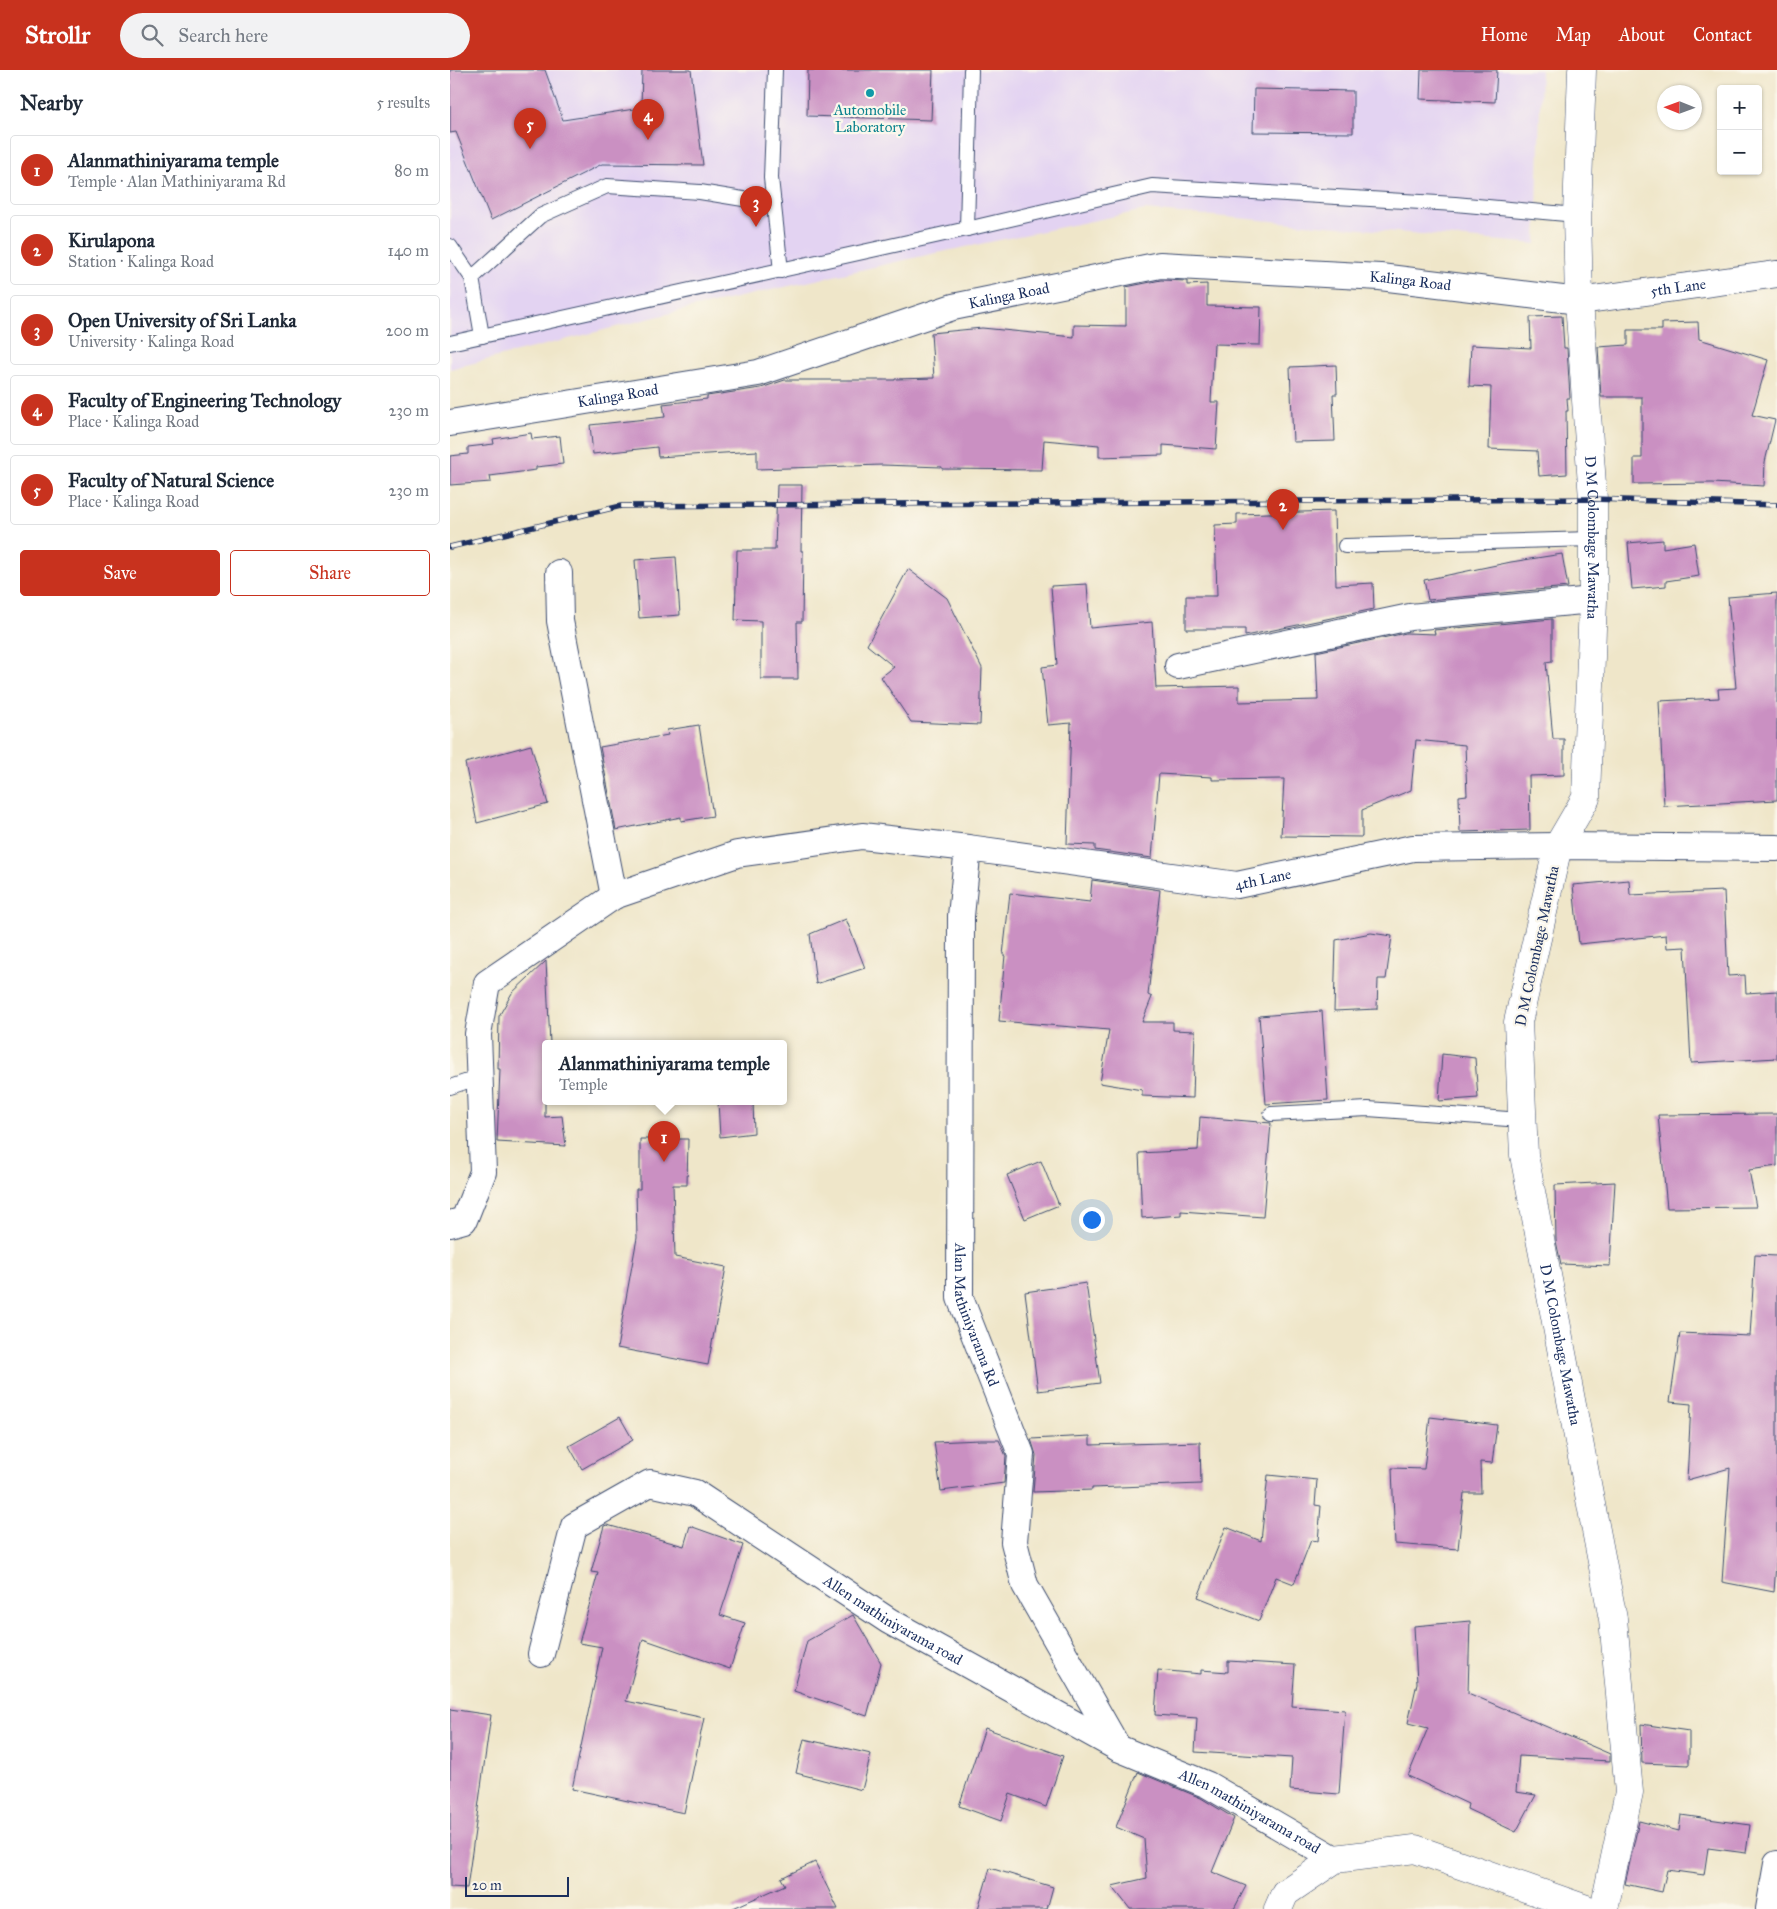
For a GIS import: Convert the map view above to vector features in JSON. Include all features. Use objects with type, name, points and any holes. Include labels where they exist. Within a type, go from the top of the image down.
[{"type":"street","name":"D M Colombage Mawatha","points":[[1582,70],[1577,215],[1579,301],[1593,499],[1593,600],[1586,798],[1558,846],[1518,1022],[1524,1155],[1613,1619],[1629,1792],[1604,1909]]},
{"type":"street","name":"Kalinga Road","points":[[450,423],[758,373],[953,307],[1160,265],[1380,276],[1579,301]]},
{"type":"street","name":"5th Lane","points":[[1579,301],[1777,274]]},
{"type":"street","points":[[559,573],[560,621],[614,896]]},
{"type":"street","points":[[1178,666],[1410,617],[1593,600]]},
{"type":"street","name":"4th Lane","points":[[450,1224],[464,1220],[483,1172],[478,1034],[487,984],[614,896],[737,854],[862,836],[968,848],[1237,885],[1413,848],[1558,846],[1777,848]]},
{"type":"street","name":"Alan Mathiniyarama Rd","points":[[968,848],[961,916],[960,1298],[1021,1454],[1014,1542],[1025,1585],[1118,1748]]},
{"type":"street","name":"Allen mathiniyarama road","points":[[541,1654],[574,1526],[650,1483],[695,1493],[889,1621],[1118,1748],[1208,1785],[1334,1859]]},
{"type":"street","points":[[1278,1909],[1285,1893],[1334,1859],[1415,1849],[1586,1909]]},
{"type":"street","points":[[1769,1909],[1777,1864]]},
{"type":"lane","points":[[775,70],[770,178],[782,271]]},
{"type":"lane","points":[[967,229],[971,70]]},
{"type":"lane","points":[[472,278],[540,216],[606,186],[700,192],[774,204]]},
{"type":"lane","points":[[450,343],[782,271],[1152,186],[1455,204],[1577,215]]},
{"type":"lane","points":[[450,246],[472,278],[482,336]]},
{"type":"lane","points":[[1346,546],[1593,539]]},
{"type":"lane","points":[[450,1087],[480,1077]]},
{"type":"lane","points":[[1271,1114],[1368,1109],[1522,1120]]},
{"type":"shaded area","points":[[450,70],[1541,70],[1536,244],[1145,210],[927,255],[691,308],[450,369]]},
{"type":"building","points":[[450,70],[545,70],[563,120],[641,108],[642,70],[691,70],[703,165],[602,164],[491,220],[456,132],[450,133]]},
{"type":"building","name":"Automobile Laboratory","points":[[808,70],[933,70],[931,120],[807,116]]},
{"type":"building","points":[[1421,70],[1497,70],[1495,102],[1420,99]]},
{"type":"building","points":[[1254,89],[1353,91],[1353,133],[1253,132]]},
{"type":"building","points":[[1161,280],[1187,281],[1187,285],[1207,284],[1207,306],[1261,307],[1260,345],[1214,344],[1211,402],[1219,402],[1216,449],[1163,445],[1163,455],[1099,457],[1099,445],[1044,440],[1042,470],[942,469],[942,467],[882,465],[757,469],[757,451],[658,457],[657,447],[593,454],[590,425],[665,417],[663,404],[707,399],[707,396],[761,388],[785,380],[934,378],[931,333],[982,328],[1074,337],[1074,325],[1126,326],[1126,287]]},
{"type":"building","points":[[1562,316],[1564,348],[1567,348],[1570,398],[1567,398],[1568,411],[1566,411],[1567,474],[1539,476],[1537,451],[1489,449],[1491,387],[1469,386],[1471,345],[1531,348],[1530,317]]},
{"type":"building","points":[[1698,322],[1699,339],[1768,360],[1752,415],[1775,420],[1765,462],[1764,486],[1712,483],[1634,484],[1634,458],[1642,458],[1642,397],[1601,397],[1598,347],[1628,345],[1628,330],[1662,330],[1662,323]]},
{"type":"building","points":[[1336,365],[1337,394],[1333,394],[1335,441],[1293,442],[1290,367]]},
{"type":"building","points":[[531,433],[532,439],[560,436],[563,464],[536,467],[536,470],[490,476],[491,482],[450,485],[450,456],[468,454],[468,447],[494,444],[493,439]]},
{"type":"building","points":[[777,485],[802,485],[802,622],[797,622],[798,679],[761,679],[761,621],[735,620],[737,550],[775,550]]},
{"type":"building","points":[[1334,511],[1336,585],[1373,583],[1374,609],[1245,636],[1245,629],[1186,629],[1186,596],[1217,596],[1215,525],[1237,524],[1237,514]]},
{"type":"building","points":[[1663,540],[1663,548],[1694,543],[1699,576],[1666,581],[1666,586],[1632,589],[1628,543]]},
{"type":"building","points":[[1562,554],[1568,587],[1428,600],[1424,580],[1511,562]]},
{"type":"building","points":[[676,557],[680,615],[639,618],[635,560]]},
{"type":"building","points":[[908,569],[947,598],[982,668],[980,725],[911,722],[881,677],[894,667],[867,645]]},
{"type":"building","points":[[1087,584],[1090,628],[1152,622],[1156,688],[1239,686],[1239,702],[1318,700],[1316,652],[1406,633],[1435,634],[1434,630],[1552,619],[1552,661],[1546,662],[1553,739],[1564,739],[1564,775],[1529,776],[1530,830],[1460,832],[1459,796],[1467,795],[1465,745],[1416,740],[1411,790],[1362,810],[1362,837],[1281,836],[1284,779],[1212,780],[1212,777],[1159,774],[1152,858],[1095,850],[1095,845],[1067,844],[1071,723],[1048,725],[1042,667],[1057,665],[1051,586]]},
{"type":"building","points":[[1777,593],[1777,800],[1664,806],[1659,701],[1719,698],[1718,689],[1736,688],[1728,597]]},
{"type":"building","points":[[699,725],[713,816],[681,821],[681,817],[616,830],[600,747],[668,735],[667,730]]},
{"type":"building","points":[[531,745],[548,804],[477,823],[465,763]]},
{"type":"building","points":[[1092,880],[1160,890],[1148,995],[1152,997],[1142,1022],[1173,1022],[1173,1030],[1195,1031],[1193,1098],[1142,1096],[1142,1090],[1100,1083],[1109,1030],[999,1021],[1005,955],[1003,955],[1010,893],[1090,902]]},
{"type":"building","points":[[1629,880],[1630,895],[1724,891],[1728,976],[1745,975],[1746,993],[1777,991],[1777,1058],[1691,1063],[1685,947],[1667,948],[1666,935],[1579,944],[1573,885]]},
{"type":"building","points":[[846,919],[865,968],[816,984],[810,934]]},
{"type":"building","points":[[1371,933],[1392,936],[1386,979],[1378,979],[1377,1009],[1334,1011],[1336,940]]},
{"type":"building","points":[[546,961],[550,1040],[542,1040],[542,1105],[545,1105],[545,1117],[562,1116],[566,1146],[497,1142],[500,1069],[498,1069],[499,1016],[512,993]]},
{"type":"building","points":[[1322,1011],[1328,1100],[1266,1104],[1259,1016]]},
{"type":"building","points":[[1442,1054],[1475,1058],[1478,1098],[1439,1101]]},
{"type":"building","points":[[718,1105],[753,1105],[754,1133],[720,1137]]},
{"type":"building","points":[[1777,1114],[1777,1166],[1749,1170],[1756,1207],[1667,1208],[1658,1115]]},
{"type":"building","points":[[1200,1117],[1271,1123],[1263,1217],[1181,1211],[1181,1215],[1142,1218],[1139,1153],[1198,1150]]},
{"type":"building","points":[[640,1139],[688,1139],[687,1185],[673,1185],[675,1257],[726,1267],[708,1365],[617,1348],[637,1238],[636,1189],[640,1189]]},
{"type":"building","points":[[1041,1161],[1059,1205],[1025,1219],[1007,1175]]},
{"type":"building","points":[[1615,1182],[1610,1266],[1561,1264],[1556,1241],[1555,1185]]},
{"type":"building","points":[[1755,1255],[1777,1256],[1777,1550],[1774,1592],[1722,1582],[1730,1468],[1687,1480],[1691,1404],[1670,1402],[1680,1333],[1750,1336]]},
{"type":"building","points":[[1086,1283],[1100,1383],[1038,1391],[1025,1292]]},
{"type":"building","points":[[620,1417],[633,1440],[582,1469],[569,1446]]},
{"type":"building","points":[[1430,1417],[1497,1425],[1492,1463],[1480,1462],[1481,1493],[1464,1493],[1458,1549],[1395,1544],[1392,1468],[1424,1469]]},
{"type":"building","points":[[1090,1436],[1090,1445],[1200,1442],[1201,1484],[1033,1492],[1036,1455],[1031,1439]]},
{"type":"building","points":[[999,1440],[1006,1456],[1004,1483],[941,1491],[934,1442]]},
{"type":"building","points":[[1268,1475],[1317,1480],[1315,1505],[1321,1506],[1318,1541],[1311,1540],[1294,1584],[1276,1577],[1259,1621],[1198,1597],[1226,1527],[1261,1541]]},
{"type":"building","points":[[607,1525],[684,1546],[690,1526],[743,1545],[720,1615],[745,1623],[730,1669],[643,1639],[626,1701],[704,1718],[684,1813],[572,1789],[602,1647],[579,1643],[598,1573],[591,1572],[604,1526]]},
{"type":"building","points":[[853,1615],[881,1663],[867,1716],[794,1691],[807,1641]]},
{"type":"building","points":[[1470,1621],[1468,1693],[1610,1754],[1610,1761],[1519,1756],[1516,1792],[1536,1795],[1516,1832],[1467,1809],[1468,1804],[1408,1776],[1428,1728],[1408,1723],[1417,1683],[1414,1626]]},
{"type":"building","points":[[1228,1661],[1295,1665],[1292,1706],[1345,1710],[1339,1794],[1290,1790],[1292,1758],[1195,1752],[1197,1718],[1155,1715],[1158,1670],[1201,1674],[1201,1670],[1228,1672]]},
{"type":"building","points":[[450,1709],[491,1715],[467,1888],[450,1887]]},
{"type":"building","points":[[1641,1724],[1689,1731],[1689,1765],[1642,1763]]},
{"type":"building","points":[[985,1728],[1063,1756],[1046,1807],[1010,1794],[1001,1821],[959,1806]]},
{"type":"building","points":[[804,1739],[871,1754],[862,1790],[796,1773]]},
{"type":"building","points":[[1138,1772],[1201,1798],[1234,1818],[1212,1872],[1246,1886],[1234,1909],[1130,1909],[1112,1886],[1147,1878],[1144,1839],[1116,1827]]},
{"type":"building","points":[[1681,1815],[1750,1825],[1746,1853],[1708,1848],[1704,1875],[1667,1870],[1662,1892],[1625,1884],[1639,1821],[1679,1831]]},
{"type":"building","points":[[815,1862],[838,1909],[731,1909],[785,1885],[781,1878]]},
{"type":"building","points":[[990,1868],[1053,1887],[1047,1909],[978,1909]]},
{"type":"railway","points":[[450,547],[621,506],[1593,499],[1777,505]]},
{"type":"place","name":"Automobile Laboratory","points":[[870,93]]},
{"type":"place","name":"Faculty of Engineering Technology","points":[[648,140]]},
{"type":"place","name":"Faculty of Natural Science","points":[[530,149]]},
{"type":"place","name":"Open University of Sri Lanka","points":[[756,227]]},
{"type":"place","name":"Kirulapona","points":[[1283,530]]},
{"type":"place","name":"Alanmathiniyarama temple","points":[[664,1162]]}]
